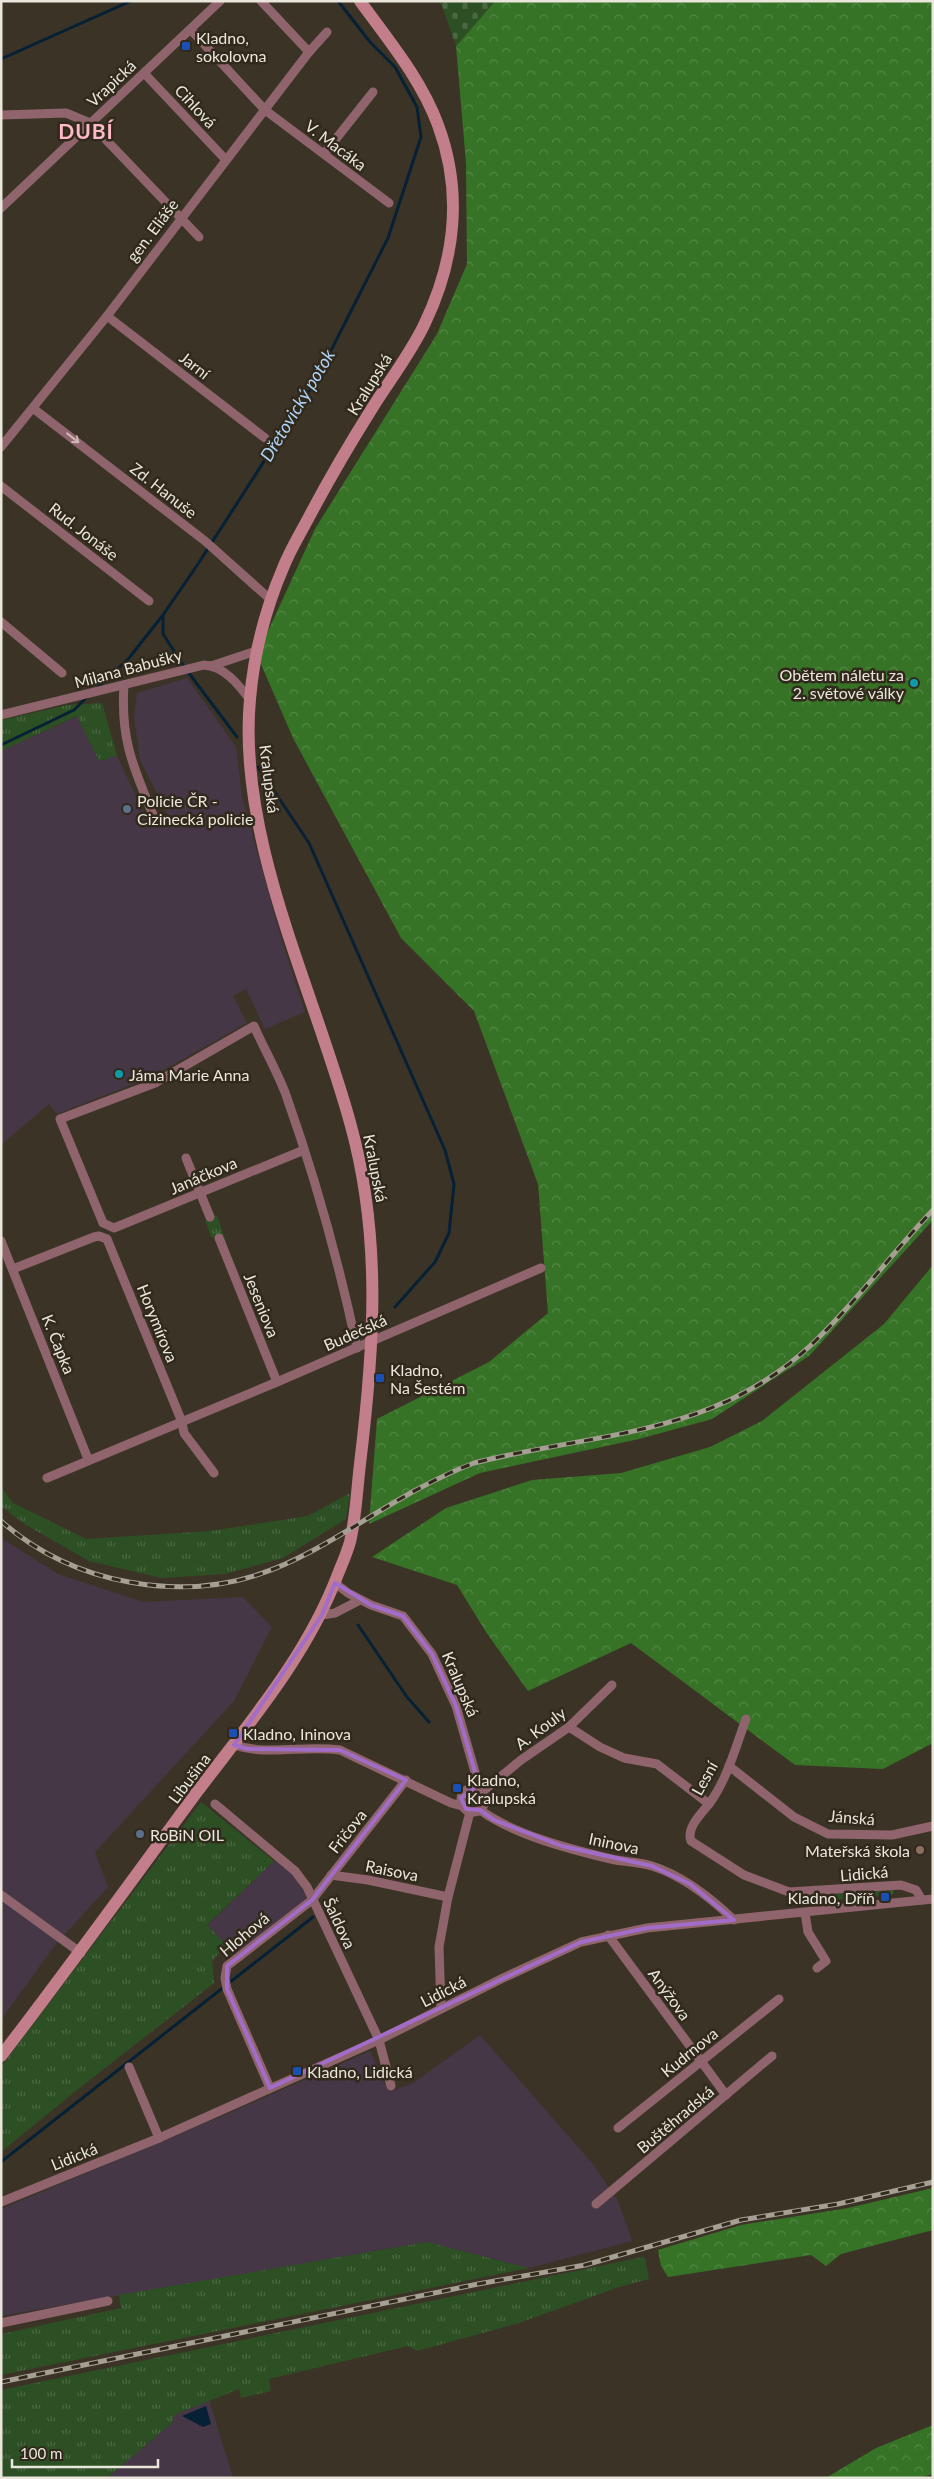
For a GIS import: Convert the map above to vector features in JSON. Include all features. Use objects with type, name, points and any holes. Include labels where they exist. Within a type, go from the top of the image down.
[{"type":"main road","name":"Kralupská","points":[[334,1583],[350,1543],[366,1410],[373,1287],[372,1246],[367,1197],[352,1128],[271,877],[250,766],[250,700],[256,651],[284,564],[368,414],[423,328],[444,277],[452,237],[451,183],[440,130],[418,83],[360,1]]},
{"type":"main road","name":"Libušina","points":[[1,2056],[81,1953],[274,1689],[322,1615],[334,1583]]},
{"type":"street","name":"Vrapická","points":[[1,208],[220,1]]},
{"type":"street","points":[[261,1],[309,52]]},
{"type":"street","name":"V. Macáka","points":[[190,30],[265,110],[389,204]]},
{"type":"street","name":"gen. Eliáše","points":[[1,447],[34,409],[107,316],[180,217],[309,52],[327,32]]},
{"type":"street","name":"Cihlová","points":[[144,73],[226,160]]},
{"type":"street","points":[[324,154],[373,92]]},
{"type":"street","points":[[1,115],[66,113],[90,123],[199,236]]},
{"type":"street","name":"Jarní","points":[[107,316],[264,438]]},
{"type":"street","name":"Zd. Hanuše","points":[[34,409],[216,549],[271,600]]},
{"type":"street","name":"Rud. Jonáše","points":[[1,486],[149,600]]},
{"type":"street","points":[[1,622],[62,673]]},
{"type":"street","points":[[211,666],[256,651]]},
{"type":"street","name":"Milana Babušky","points":[[1,715],[193,666],[211,666]]},
{"type":"street","points":[[211,666],[228,675],[250,700]]},
{"type":"street","points":[[124,685],[122,713],[129,756],[156,822]]},
{"type":"street","name":"Janáčkova","points":[[254,1026],[285,1093],[304,1150],[114,1228],[103,1223],[60,1119],[155,1083],[254,1026]]},
{"type":"street","points":[[304,1150],[345,1291],[356,1348]]},
{"type":"street","points":[[186,1158],[210,1217]]},
{"type":"street","name":"Horymírova","points":[[12,1269],[94,1237],[105,1237],[110,1242],[182,1422]]},
{"type":"street","name":"Jeseniova","points":[[219,1238],[277,1382]]},
{"type":"street","name":"K. Čapka","points":[[1,1241],[88,1459]]},
{"type":"street","name":"Budečská","points":[[47,1478],[88,1459],[277,1382],[541,1268]]},
{"type":"street","points":[[182,1422],[184,1433],[214,1473]]},
{"type":"street","name":"Kralupská","points":[[334,1583],[360,1600],[403,1616],[432,1654],[456,1706],[475,1772],[474,1788]]},
{"type":"street","points":[[322,1615],[335,1613],[360,1600]]},
{"type":"street","name":"A. Kouly","points":[[482,1792],[521,1760],[568,1727],[612,1685]]},
{"type":"street","name":"Lesní","points":[[698,1846],[691,1841],[690,1833],[700,1814],[709,1804],[729,1766],[746,1718]]},
{"type":"street","points":[[568,1727],[600,1747],[624,1758],[657,1764],[709,1804]]},
{"type":"street","points":[[234,1745],[248,1750],[319,1747],[340,1750],[466,1809],[480,1810],[485,1803],[482,1792],[474,1788],[463,1794],[466,1809],[439,1947],[441,2009]]},
{"type":"street","name":"Jánská","points":[[729,1766],[794,1816],[828,1834],[892,1835],[933,1826]]},
{"type":"street","name":"Fričova","points":[[312,1900],[406,1780]]},
{"type":"street","name":"Šaldova","points":[[215,1804],[295,1870],[307,1887],[379,2040],[390,2086]]},
{"type":"street","name":"Ininova","points":[[480,1810],[494,1820],[562,1846],[613,1860],[652,1866],[690,1884],[734,1920]]},
{"type":"street","name":"Lidická","points":[[698,1846],[744,1875],[789,1892],[802,1893],[901,1885],[916,1890],[922,1900]]},
{"type":"street","name":"Raisova","points":[[331,1875],[368,1880],[448,1896]]},
{"type":"street","points":[[1,1895],[81,1953]]},
{"type":"street","name":"Lidická","points":[[1,2202],[159,2138],[379,2040],[581,1942],[647,1928],[933,1899]]},
{"type":"street","name":"Hlohová","points":[[270,2088],[227,1989],[225,1978],[227,1966],[233,1959],[312,1900]]},
{"type":"street","points":[[804,1912],[808,1932],[826,1961],[817,1968]]},
{"type":"street","name":"Anýžova","points":[[608,1935],[700,2062],[726,2094]]},
{"type":"street","name":"Kudrnova","points":[[618,2128],[779,1999]]},
{"type":"street","name":"Buštěhradská","points":[[596,2204],[772,2056]]},
{"type":"street","points":[[129,2067],[159,2138]]},
{"type":"street","points":[[1,2323],[108,2301]]},
{"type":"highlighted area","points":[[335,1583],[371,1605],[403,1616],[432,1654],[456,1706],[475,1772],[474,1788],[461,1798],[466,1809],[480,1810],[494,1820],[562,1846],[652,1866],[690,1884],[734,1920],[647,1928],[581,1942],[270,2088],[227,1989],[227,1966],[312,1900],[406,1780],[340,1750],[248,1749],[234,1745],[322,1615]]},
{"type":"shaded area","points":[[187,678],[236,747],[242,797],[282,941],[305,1012],[265,1029],[246,989],[233,996],[247,1023],[151,1077],[57,1114],[49,1104],[1,1145],[1,751],[78,716],[99,761],[117,756],[149,824],[156,822],[168,815],[140,760],[134,717],[137,693]]},
{"type":"shaded area","points":[[1,1538],[58,1574],[143,1602],[243,1597],[272,1627],[234,1701],[95,1852],[108,1887],[55,1945],[1,2020]]},
{"type":"shaded area","points":[[276,1859],[291,1872],[309,1900],[235,1955],[207,1926]]},
{"type":"shaded area","points":[[480,2035],[592,2163],[618,2201],[632,2241],[529,2268],[427,2242],[1,2316],[1,2209],[370,2051],[389,2092],[413,2083]]},
{"type":"shaded area","points":[[209,2400],[233,2478],[107,2478],[172,2423],[174,2415]]},
{"type":"green space","points":[[438,1],[495,1],[456,46],[442,6]]},
{"type":"green space","points":[[495,1],[933,1],[933,1220],[809,1356],[712,1419],[639,1439],[480,1473],[369,1524],[377,1419],[489,1362],[548,1313],[538,1184],[474,1011],[401,938],[293,738],[257,655],[315,529],[437,334],[467,264],[466,163],[456,46]]},
{"type":"green space","points":[[102,703],[117,756],[99,761],[77,716],[1,751],[1,720],[68,705]]},
{"type":"green space","points":[[217,1215],[230,1254],[228,1255],[220,1237],[211,1237],[205,1220]]},
{"type":"green space","points":[[933,1265],[933,1743],[883,1769],[795,1765],[631,1643],[528,1691],[486,1632],[457,1585],[372,1557],[446,1508],[532,1480],[621,1473],[710,1447],[762,1421],[884,1324]]},
{"type":"green space","points":[[1,1487],[13,1503],[86,1539],[210,1531],[308,1516],[350,1493],[346,1519],[283,1558],[225,1574],[161,1578],[89,1561],[26,1525],[1,1506]]},
{"type":"green space","points":[[201,1802],[274,1861],[207,1925],[226,1945],[212,1961],[214,1983],[1,2152],[1,2067]]},
{"type":"green space","points":[[894,1889],[894,1894],[805,1903],[804,1897]]},
{"type":"green space","points":[[933,2188],[933,2230],[841,2254],[826,2266],[811,2255],[668,2277],[661,2266],[658,2250],[741,2225],[848,2208]]},
{"type":"green space","points":[[427,2242],[529,2268],[1,2375],[1,2334],[121,2308],[119,2295]]},
{"type":"green space","points":[[645,2258],[649,2279],[619,2287],[519,2323],[417,2351],[408,2346],[269,2379],[271,2391],[241,2398],[239,2389],[174,2415],[172,2423],[107,2478],[1,2478],[1,2390]]},
{"type":"green space","points":[[933,2425],[933,2474],[919,2478],[826,2478],[876,2448]]},
{"type":"water","points":[[206,2406],[211,2424],[203,2427],[182,2416]]},
{"type":"waterway","points":[[1,59],[131,1]]},
{"type":"waterway","name":"Dřetovický potok","points":[[97,688],[129,658],[163,615],[198,564],[315,382],[388,238],[421,137],[417,107],[395,67],[370,42],[338,1]]},
{"type":"waterway","points":[[163,615],[163,634],[185,668],[237,737]]},
{"type":"waterway","name":"Dřetovický potok","points":[[1,745],[74,710],[87,697]]},
{"type":"waterway","points":[[258,767],[309,843],[445,1150],[454,1184],[449,1233],[435,1262],[395,1307]]},
{"type":"waterway","points":[[358,1625],[407,1697],[429,1722]]},
{"type":"waterway","points":[[1,2162],[313,1917]]},
{"type":"railway","points":[[1,1521],[30,1543],[77,1568],[129,1582],[183,1587],[230,1582],[272,1570],[349,1530],[429,1483],[474,1463],[652,1427],[693,1415],[734,1398],[773,1375],[811,1345],[843,1313],[933,1210]]},
{"type":"railway","points":[[1,2382],[478,2284],[585,2265],[741,2220],[838,2204],[933,2182]]},
{"type":"place","name":"Kladno, sokolovna","points":[[186,46]]},
{"type":"place","name":"Obětem náletu za 2. světové války","points":[[914,683]]},
{"type":"place","name":"Policie ČR - Cizinecká policie","points":[[127,809]]},
{"type":"place","name":"Jáma Marie Anna","points":[[119,1074]]},
{"type":"place","name":"Kladno, Na Šestém","points":[[380,1378]]},
{"type":"place","name":"Kladno, Ininova","points":[[233,1733]]},
{"type":"place","name":"Kladno, Kralupská","points":[[457,1788]]},
{"type":"place","name":"RoBiN OIL","points":[[140,1834]]},
{"type":"place","name":"Mateřská škola","points":[[920,1850]]},
{"type":"place","name":"Kladno, Dříň","points":[[885,1897]]},
{"type":"place","name":"Kladno, Lidická","points":[[297,2071]]},
{"type":"district","name":"DUBÍ","points":[[86,130]]}]
